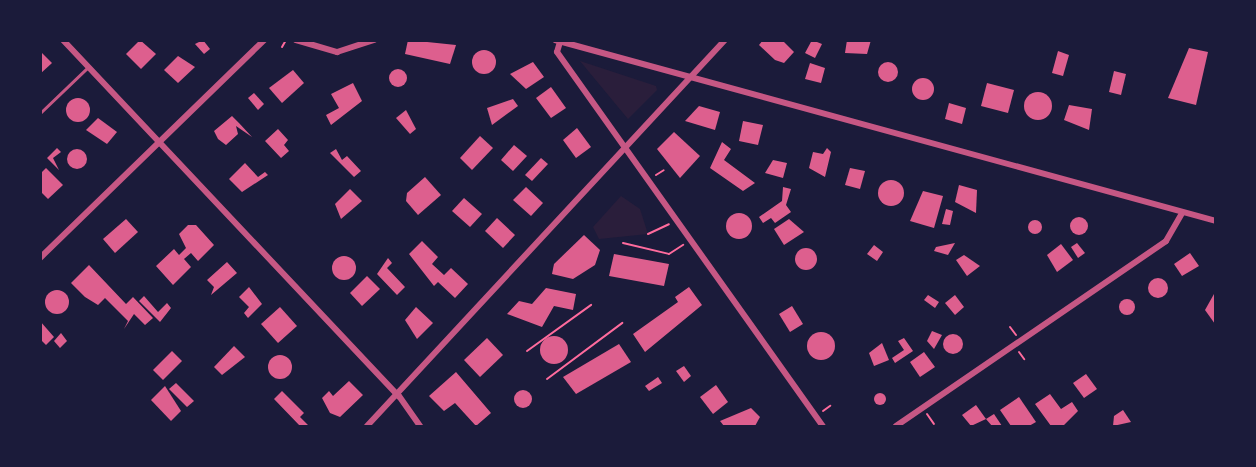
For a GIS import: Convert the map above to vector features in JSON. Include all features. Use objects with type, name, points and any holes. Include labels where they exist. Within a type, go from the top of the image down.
[{"type":"street","points":[[63,40],[399,396],[420,426]]},
{"type":"street","points":[[40,258],[160,144],[264,40]]},
{"type":"street","points":[[296,40],[337,52],[374,40]]},
{"type":"street","points":[[367,426],[399,396],[725,40]]},
{"type":"street","points":[[824,426],[688,242],[557,52],[557,41],[692,76],[1215,221]]},
{"type":"street","points":[[896,426],[1166,241],[1182,213]]},
{"type":"lane","points":[[40,113],[88,67]]},
{"type":"path","points":[[282,47],[286,40]]},
{"type":"path","points":[[648,234],[674,221]]},
{"type":"path","points":[[623,243],[669,254],[688,242]]},
{"type":"path","points":[[527,351],[591,305]]},
{"type":"path","points":[[547,379],[622,323]]},
{"type":"shaded area","points":[[580,61],[656,86],[657,90],[628,119]]},
{"type":"shaded area","points":[[621,196],[640,209],[648,234],[599,239],[593,227]]},
{"type":"building","points":[[140,40],[156,54],[141,69],[126,54]]},
{"type":"building","points":[[203,40],[210,49],[204,54],[195,44]]},
{"type":"building","points":[[408,40],[456,45],[450,64],[405,54]]},
{"type":"building","points":[[763,40],[782,40],[794,52],[784,63],[775,60],[759,45]]},
{"type":"building","points":[[812,40],[822,44],[815,58],[805,53]]},
{"type":"building","points":[[847,40],[871,40],[867,54],[845,53]]},
{"type":"building","points":[[1189,48],[1208,52],[1196,105],[1168,98]]},
{"type":"building","points":[[484,50],[493,53],[496,62],[493,71],[484,74],[475,71],[472,62],[475,53]]},
{"type":"building","points":[[40,51],[52,63],[40,74]]},
{"type":"building","points":[[1058,51],[1069,55],[1063,76],[1052,73]]},
{"type":"building","points":[[178,56],[195,67],[178,83],[164,70]]},
{"type":"building","points":[[533,62],[544,77],[526,89],[510,74]]},
{"type":"building","points":[[888,62],[895,65],[898,72],[895,79],[888,82],[881,79],[878,72],[881,65]]},
{"type":"building","points":[[810,63],[825,68],[821,83],[805,79]]},
{"type":"building","points":[[398,69],[404,72],[407,78],[404,84],[398,87],[392,84],[389,78],[392,72]]},
{"type":"building","points":[[293,70],[304,83],[282,103],[269,88]]},
{"type":"building","points":[[1114,71],[1126,74],[1121,95],[1109,92]]},
{"type":"building","points":[[919,78],[927,78],[934,85],[934,93],[927,100],[919,100],[912,93],[912,85]]},
{"type":"building","points":[[353,83],[362,101],[331,125],[326,115],[339,108],[331,94]]},
{"type":"building","points":[[987,83],[1014,90],[1008,113],[981,106]]},
{"type":"building","points":[[551,87],[566,108],[551,118],[536,98]]},
{"type":"building","points":[[1038,92],[1048,96],[1052,106],[1048,116],[1038,120],[1028,116],[1024,106],[1028,96]]},
{"type":"building","points":[[254,93],[264,104],[258,110],[248,98]]},
{"type":"building","points":[[78,98],[86,102],[90,110],[86,118],[78,122],[70,118],[66,110],[70,102]]},
{"type":"building","points":[[513,99],[518,106],[492,125],[487,108]]},
{"type":"building","points":[[949,103],[966,108],[962,124],[945,119]]},
{"type":"building","points":[[1069,105],[1092,109],[1089,130],[1064,120]]},
{"type":"building","points":[[699,106],[720,112],[715,130],[685,121]]},
{"type":"building","points":[[406,110],[416,129],[410,134],[396,118]]},
{"type":"building","points":[[232,116],[252,137],[236,126],[238,134],[226,145],[218,139],[214,131]]},
{"type":"building","points":[[98,118],[117,132],[107,144],[86,130]]},
{"type":"building","points":[[743,121],[763,125],[758,145],[739,141]]},
{"type":"building","points":[[577,128],[591,147],[576,158],[563,140]]},
{"type":"building","points":[[278,129],[288,140],[284,145],[289,151],[281,158],[265,141]]},
{"type":"building","points":[[674,132],[700,156],[680,178],[657,149]]},
{"type":"building","points":[[480,136],[493,148],[472,170],[460,158]]},
{"type":"building","points":[[722,142],[731,149],[724,160],[755,183],[743,191],[710,168]]},
{"type":"building","points":[[514,145],[527,156],[513,171],[501,160]]},
{"type":"building","points":[[57,148],[61,152],[53,158],[59,170],[47,158]]},
{"type":"building","points":[[827,148],[831,152],[825,177],[809,168],[813,152],[823,154]]},
{"type":"building","points":[[77,149],[84,152],[87,159],[84,166],[77,169],[70,166],[67,159],[70,152]]},
{"type":"building","points":[[336,149],[342,160],[347,156],[361,171],[354,177],[330,153]]},
{"type":"building","points":[[541,158],[548,164],[532,181],[525,175]]},
{"type":"building","points":[[773,160],[787,163],[783,178],[765,173]]},
{"type":"building","points":[[245,163],[258,177],[265,172],[268,175],[242,192],[229,179]]},
{"type":"building","points":[[46,168],[63,185],[48,199],[40,191],[40,174]]},
{"type":"building","points":[[850,168],[865,171],[860,189],[845,185]]},
{"type":"building","points":[[425,177],[441,195],[418,215],[406,201],[407,193]]},
{"type":"building","points":[[891,180],[900,184],[904,193],[900,202],[891,206],[882,202],[878,193],[882,184]]},
{"type":"building","points":[[959,185],[977,190],[976,213],[955,202]]},
{"type":"building","points":[[526,187],[543,203],[531,216],[513,200]]},
{"type":"building","points":[[783,187],[791,189],[786,205],[791,212],[775,223],[771,218],[763,223],[759,217],[782,201]]},
{"type":"building","points":[[350,189],[362,201],[341,219],[335,204]]},
{"type":"building","points":[[923,191],[943,196],[934,228],[910,221]]},
{"type":"building","points":[[464,198],[482,214],[470,227],[452,211]]},
{"type":"building","points":[[946,209],[953,211],[950,225],[942,224]]},
{"type":"building","points":[[739,213],[748,217],[752,226],[748,235],[739,239],[730,235],[726,226],[730,217]]},
{"type":"building","points":[[1079,217],[1085,220],[1088,226],[1085,232],[1079,235],[1073,232],[1070,226],[1073,220]]},
{"type":"building","points":[[497,218],[515,235],[503,248],[485,231]]},
{"type":"building","points":[[126,219],[138,232],[115,253],[103,239]]},
{"type":"building","points":[[789,219],[804,232],[784,245],[774,229]]},
{"type":"building","points":[[1032,220],[1038,220],[1042,227],[1038,234],[1032,234],[1028,230],[1028,224]]},
{"type":"building","points":[[188,225],[196,225],[214,245],[198,261],[191,253],[184,259],[191,267],[173,285],[156,266],[174,249],[179,255],[186,248],[179,234]]},
{"type":"building","points":[[584,235],[600,250],[595,265],[573,279],[552,274],[554,264]]},
{"type":"building","points":[[422,241],[438,257],[432,264],[444,275],[451,268],[468,284],[455,298],[438,282],[434,286],[409,254]]},
{"type":"building","points":[[955,243],[948,255],[934,251],[936,247]]},
{"type":"building","points":[[1077,243],[1085,253],[1078,258],[1071,247]]},
{"type":"building","points":[[1061,244],[1073,260],[1057,272],[1047,255]]},
{"type":"building","points":[[874,245],[883,252],[877,261],[867,254]]},
{"type":"building","points":[[806,248],[814,251],[817,259],[814,267],[806,270],[798,267],[795,259],[798,251]]},
{"type":"building","points":[[1190,253],[1199,266],[1182,276],[1174,264]]},
{"type":"building","points":[[614,254],[669,264],[664,286],[609,276]]},
{"type":"building","points":[[964,255],[980,266],[967,276],[956,260]]},
{"type":"building","points":[[344,256],[353,259],[356,268],[353,277],[344,280],[335,277],[332,268],[335,259]]},
{"type":"building","points":[[388,258],[392,263],[387,268],[405,287],[397,295],[377,274]]},
{"type":"building","points":[[227,262],[237,273],[211,295],[214,287],[207,280]]},
{"type":"building","points":[[89,265],[126,304],[133,297],[153,318],[145,325],[134,314],[124,329],[128,321],[105,298],[98,305],[85,297],[71,283]]},
{"type":"building","points":[[367,276],[380,289],[362,306],[350,293]]},
{"type":"building","points":[[1154,278],[1162,278],[1168,284],[1168,292],[1162,298],[1154,298],[1148,292],[1148,284]]},
{"type":"building","points":[[249,287],[262,304],[248,318],[244,313],[249,307],[239,297]]},
{"type":"building","points":[[689,287],[702,305],[645,352],[633,334],[678,302],[675,297]]},
{"type":"building","points":[[546,288],[576,294],[573,310],[554,306],[542,327],[507,314],[519,301],[532,304]]},
{"type":"building","points":[[57,290],[65,294],[69,302],[65,310],[57,314],[49,310],[45,302],[49,294]]},
{"type":"building","points":[[928,295],[939,302],[935,308],[924,300]]},
{"type":"building","points":[[955,295],[964,307],[955,315],[945,303]]},
{"type":"building","points":[[1215,295],[1215,324],[1205,310]]},
{"type":"building","points":[[144,296],[158,312],[167,303],[171,308],[160,322],[139,301]]},
{"type":"building","points":[[1124,299],[1130,299],[1135,307],[1133,313],[1124,315],[1119,310],[1119,304]]},
{"type":"building","points":[[792,306],[803,324],[790,332],[779,314]]},
{"type":"building","points":[[280,307],[297,326],[278,343],[261,324]]},
{"type":"building","points":[[416,307],[433,323],[417,339],[405,320]]},
{"type":"building","points":[[40,321],[54,337],[46,345],[40,339]]},
{"type":"building","points":[[932,331],[942,335],[934,349],[927,341]]},
{"type":"building","points":[[821,332],[831,336],[835,346],[831,356],[821,360],[811,356],[807,346],[811,336]]},
{"type":"building","points":[[61,333],[67,341],[60,348],[54,341]]},
{"type":"building","points":[[953,334],[960,337],[963,344],[960,351],[953,354],[946,351],[943,344],[946,337]]},
{"type":"building","points":[[554,336],[564,340],[568,350],[564,360],[554,364],[544,360],[540,350],[544,340]]},
{"type":"building","points":[[487,338],[503,355],[480,377],[464,360]]},
{"type":"building","points":[[904,338],[913,351],[895,363],[892,358],[904,350],[898,341]]},
{"type":"building","points":[[882,343],[889,360],[874,366],[869,353]]},
{"type":"building","points":[[619,344],[631,362],[576,394],[563,377]]},
{"type":"building","points":[[234,346],[245,357],[222,375],[214,367]]},
{"type":"building","points":[[172,351],[182,361],[163,380],[153,370]]},
{"type":"building","points":[[924,352],[935,367],[920,377],[910,362]]},
{"type":"building","points":[[280,355],[289,358],[292,367],[289,376],[280,379],[271,376],[268,367],[271,358]]},
{"type":"building","points":[[684,366],[691,376],[684,382],[676,371]]},
{"type":"building","points":[[456,372],[491,413],[476,426],[455,403],[444,411],[429,396]]},
{"type":"building","points":[[1086,374],[1097,389],[1084,398],[1073,383]]},
{"type":"building","points":[[658,377],[662,383],[649,391],[645,386]]},
{"type":"building","points":[[349,381],[363,395],[340,417],[330,413],[322,398],[329,391],[333,396]]},
{"type":"building","points":[[176,383],[194,401],[187,407],[169,389]]},
{"type":"building","points":[[716,385],[728,402],[713,414],[700,397]]},
{"type":"building","points":[[165,386],[181,411],[171,421],[151,400]]},
{"type":"building","points":[[523,390],[529,393],[532,399],[529,405],[523,408],[517,405],[514,399],[517,393]]},
{"type":"building","points":[[282,391],[304,413],[300,417],[309,426],[300,426],[274,399]]},
{"type":"building","points":[[882,393],[886,399],[882,405],[878,405],[874,397]]},
{"type":"building","points":[[1050,394],[1061,409],[1072,402],[1078,411],[1063,426],[1051,426],[1035,404]]},
{"type":"building","points":[[1019,397],[1036,422],[1029,426],[1011,426],[1000,410]]},
{"type":"building","points":[[976,405],[986,419],[971,426],[962,415]]},
{"type":"building","points":[[751,408],[760,417],[755,426],[724,426],[720,421]]},
{"type":"building","points":[[1123,410],[1131,422],[1113,426],[1114,416]]},
{"type":"building","points":[[994,414],[1002,426],[992,426],[986,419]]}]
